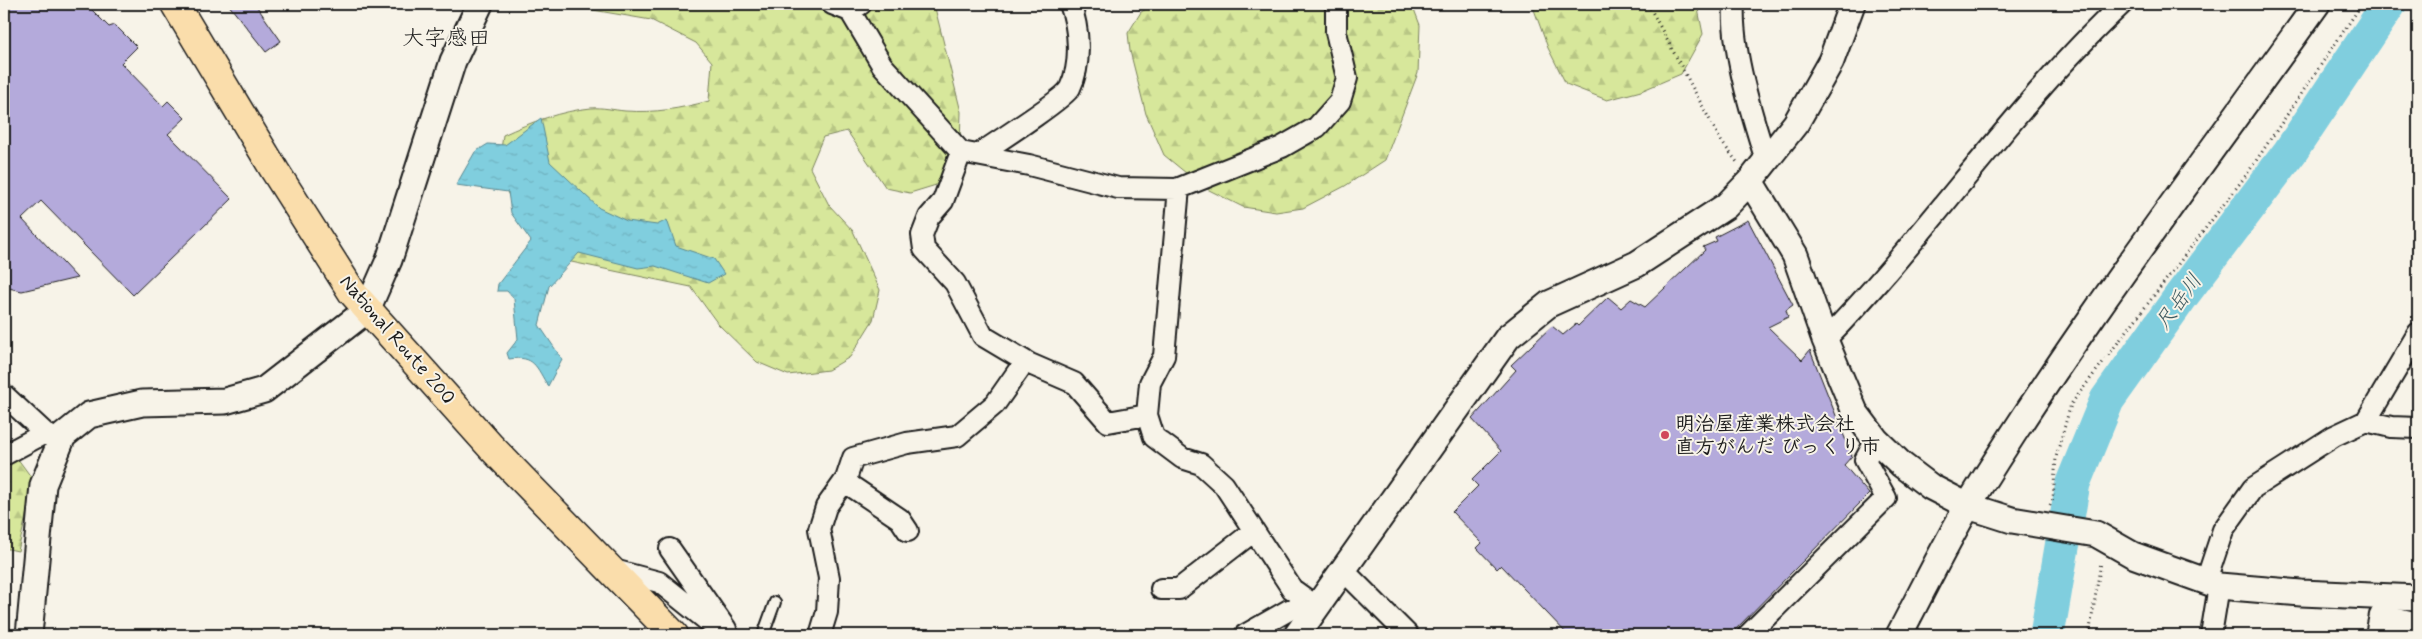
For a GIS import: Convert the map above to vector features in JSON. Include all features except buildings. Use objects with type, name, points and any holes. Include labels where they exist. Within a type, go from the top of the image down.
[{"type":"highway","name":"National Route 200","points":[[175,4],[275,171],[352,292],[491,447],[674,635]]},
{"type":"street","points":[[4,455],[63,436],[89,415],[142,403],[224,401],[264,390],[367,310],[390,260],[453,62],[480,4]]},
{"type":"street","points":[[832,4],[856,8],[882,65],[970,153],[1118,188],[1180,188],[1282,148],[1317,127],[1340,101],[1347,78],[1336,32],[1336,4]]},
{"type":"street","points":[[1070,4],[1078,40],[1076,66],[1069,89],[1052,104],[970,153],[943,201],[929,217],[922,236],[924,249],[956,282],[983,336],[1025,361],[1074,383],[1108,422],[1148,415]]},
{"type":"street","points":[[1734,4],[1733,26],[1754,122],[1766,160]]},
{"type":"street","points":[[1297,635],[1313,604],[1343,570],[1508,337],[1549,304],[1637,264],[1688,233],[1726,206],[1750,181],[1796,122],[1830,61],[1852,4]]},
{"type":"street","points":[[1825,340],[1868,296],[2011,124],[2097,27],[2122,4]]},
{"type":"street","points":[[1899,635],[1968,506],[2066,355],[2317,4]]},
{"type":"street","points":[[1750,181],[1795,255],[1825,340],[1855,412],[1876,440],[1902,465],[1931,486],[1968,506],[2012,520],[2102,536],[2133,555],[2213,583],[2301,593],[2418,598]]},
{"type":"street","points":[[1180,188],[1164,356],[1150,382],[1148,415],[1154,437],[1182,458],[1201,464],[1224,486],[1292,589],[1313,604]]},
{"type":"street","points":[[2211,635],[2213,583],[2223,530],[2253,488],[2334,436],[2366,421],[2418,333]]},
{"type":"street","points":[[820,635],[827,612],[829,578],[819,529],[826,507],[846,479],[853,458],[907,443],[956,436],[995,404],[1025,361]]},
{"type":"street","points":[[4,396],[53,438]]},
{"type":"street","points":[[2366,421],[2391,426],[2418,428]]},
{"type":"street","points":[[29,635],[43,485],[53,438]]},
{"type":"street","points":[[1748,635],[1886,498],[1865,460],[1876,440]]},
{"type":"street","points":[[846,479],[850,486],[900,519],[908,532]]},
{"type":"street","points":[[1161,589],[1180,589],[1254,531]]},
{"type":"street","points":[[670,549],[730,635]]},
{"type":"street","points":[[610,568],[659,582],[725,635]]},
{"type":"street","points":[[1343,570],[1408,635]]},
{"type":"street","points":[[1245,635],[1290,610],[1313,604]]},
{"type":"street","points":[[2376,635],[2380,615],[2418,624]]},
{"type":"lane","points":[[763,635],[774,602]]},
{"type":"path","points":[[1648,4],[1721,141],[1750,181]]},
{"type":"path","points":[[2042,526],[2053,499],[2056,457],[2071,404],[2247,174],[2362,4]]},
{"type":"path","points":[[2088,635],[2102,536]]},
{"type":"green space","points":[[558,4],[934,4],[961,112],[960,144],[936,185],[910,193],[886,188],[847,131],[823,137],[810,168],[829,205],[853,231],[880,290],[873,320],[850,357],[828,370],[788,375],[757,362],[718,324],[691,287],[557,259],[519,218],[504,185],[499,165],[503,135],[546,118],[580,109],[604,108],[625,111],[657,111],[709,101],[712,62],[696,43],[651,20]]},
{"type":"green space","points":[[1155,4],[1412,4],[1420,25],[1418,73],[1385,160],[1345,186],[1303,208],[1276,212],[1243,207],[1203,187],[1164,155],[1146,114],[1130,51],[1128,33],[1141,12]]},
{"type":"green space","points":[[1532,4],[1697,4],[1703,34],[1681,74],[1641,91],[1607,100],[1566,84],[1548,48]]},
{"type":"green space","points":[[12,451],[34,481],[18,551],[4,548],[4,456]]},
{"type":"water","points":[[541,118],[550,162],[599,208],[627,221],[657,225],[667,220],[676,246],[714,259],[724,274],[708,283],[655,266],[638,268],[579,253],[549,286],[539,325],[562,359],[548,386],[537,368],[530,361],[518,358],[509,359],[507,353],[518,339],[514,299],[507,291],[497,291],[498,284],[531,241],[511,213],[508,192],[456,185],[475,152],[488,144],[505,145]]},
{"type":"waterway","name":"尺岳川","points":[[2047,635],[2073,483],[2107,400],[2182,295],[2290,152],[2389,4]]},
{"type":"place","name":"明治屋産業株式会社 直方がんだ びっくり市","points":[[1665,435]]},
{"type":"district","name":"大字感田","points":[[446,39]]}]
